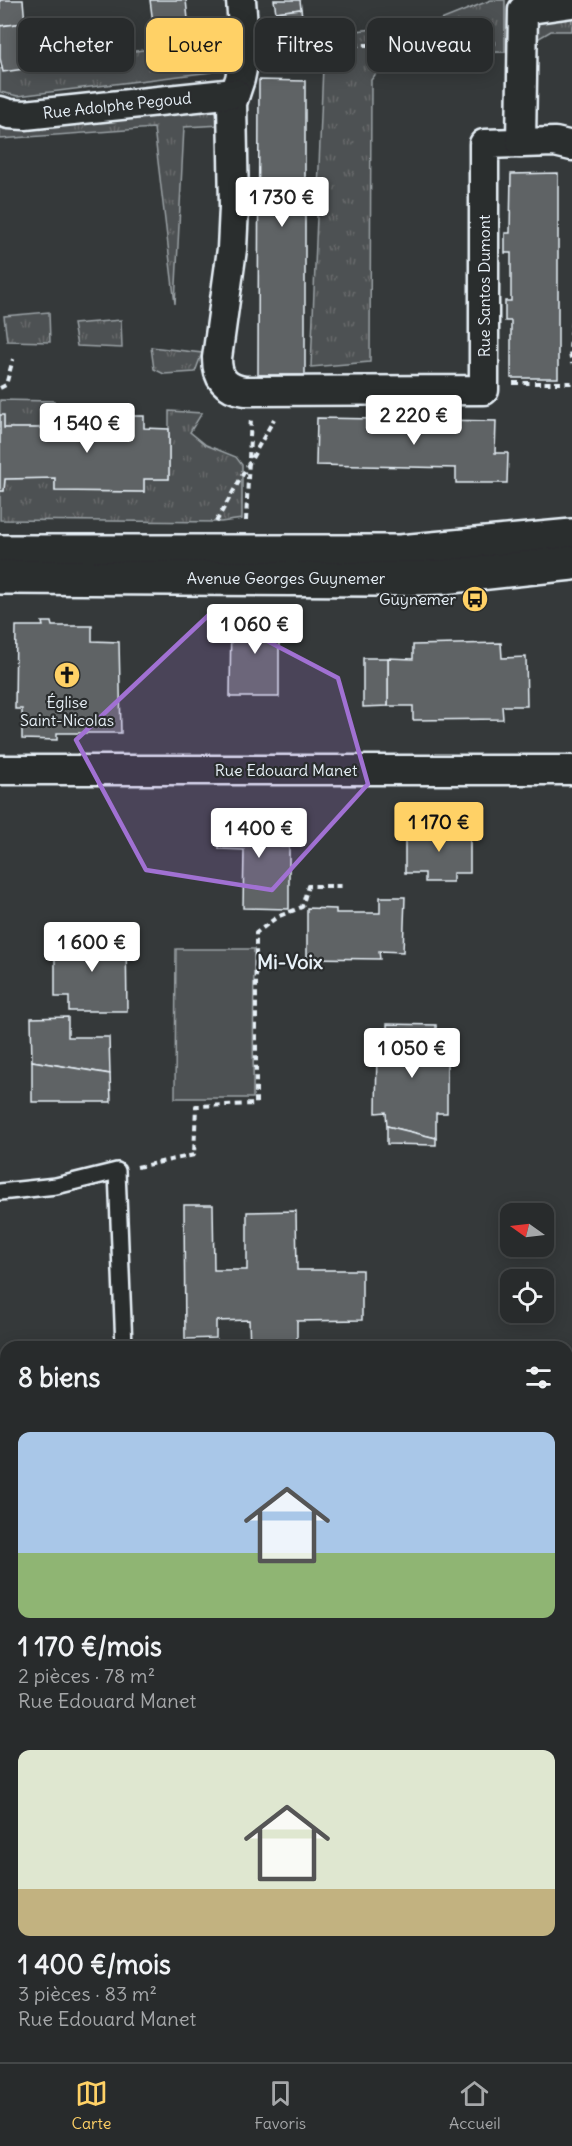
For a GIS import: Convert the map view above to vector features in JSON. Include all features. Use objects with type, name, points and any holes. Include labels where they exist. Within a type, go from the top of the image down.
[{"type":"street","points":[[241,0],[245,41],[244,65],[231,114],[234,207],[217,358],[217,371],[222,382],[233,389],[253,391],[484,390],[485,383]]},
{"type":"street","points":[[572,3],[523,10],[520,143],[555,142],[572,146]]},
{"type":"street","name":"Rue Adolphe Pegoud","points":[[0,111],[25,115],[235,93]]},
{"type":"street","name":"Rue Santos Dumont","points":[[485,383],[484,144],[520,143]]},
{"type":"street","name":"Avenue Georges Guynemer","points":[[0,552],[417,551],[572,536]]},
{"type":"street","name":"Avenue Georges Guynemer","points":[[0,577],[382,579],[442,577],[572,563]]},
{"type":"street","name":"Rue Edouard Manet","points":[[0,770],[572,771]]},
{"type":"lane","points":[[0,1192],[56,1186],[117,1171],[124,1341]]},
{"type":"path","points":[[244,65],[304,62],[358,45],[460,45],[522,41]]},
{"type":"path","points":[[572,321],[570,352],[572,364]]},
{"type":"path","points":[[0,388],[6,385],[13,359]]},
{"type":"path","points":[[485,383],[572,383]]},
{"type":"path","points":[[246,552],[253,391]]},
{"type":"path","points":[[199,551],[290,391]]},
{"type":"path","points":[[117,1171],[194,1155],[196,1106],[256,1104],[256,933],[277,917],[302,908],[308,886],[344,886]]},
{"type":"highlighted area","points":[[212,612],[338,678],[368,784],[272,890],[146,870],[76,740]]},
{"type":"green space","points":[[491,0],[505,0],[505,52],[493,52],[493,18],[446,18]]},
{"type":"green space","points":[[572,13],[572,31],[551,31],[536,40],[537,20]]},
{"type":"green space","points":[[367,30],[367,72],[377,72],[371,80],[370,362],[311,367],[323,72],[355,72],[355,31]]},
{"type":"green space","points":[[146,50],[146,72],[211,72],[18,96],[0,92],[0,69],[18,67],[18,72],[134,72],[134,51]]},
{"type":"green space","points":[[214,108],[222,125],[184,127],[175,304],[154,128],[0,139],[0,128]]},
{"type":"green space","points":[[49,312],[50,342],[7,341],[4,316]]},
{"type":"green space","points":[[121,320],[122,348],[77,346],[73,324]]},
{"type":"green space","points":[[151,347],[202,353],[195,372],[164,374],[154,369]]},
{"type":"green space","points":[[0,400],[54,401],[55,428],[4,428],[4,416],[0,415]]},
{"type":"green space","points":[[169,411],[202,413],[190,432],[206,445],[236,457],[242,465],[242,519],[221,522],[0,520],[0,491],[4,491],[5,479],[55,478],[55,491],[144,492],[144,479],[169,479]]},
{"type":"green space","points":[[176,949],[254,949],[253,1098],[175,1098]]},
{"type":"building","points":[[0,0],[23,0],[25,18],[18,18],[18,24],[0,26]]},
{"type":"building","points":[[150,0],[186,0],[188,18],[152,18]]},
{"type":"building","points":[[274,0],[300,0],[301,9],[276,12]]},
{"type":"building","points":[[301,9],[302,18],[276,18],[276,12]]},
{"type":"building","points":[[18,24],[18,70],[3,72],[0,58],[0,26]]},
{"type":"building","points":[[259,80],[305,81],[305,375],[258,375]]},
{"type":"building","points":[[558,173],[558,378],[511,378],[511,321],[505,321],[505,301],[511,301],[511,253],[505,253],[505,233],[510,233],[511,174]]},
{"type":"building","points":[[0,415],[4,415],[4,428],[55,428],[55,416],[144,416],[144,428],[169,429],[169,479],[144,479],[144,492],[55,491],[55,478],[5,479],[4,491],[0,491]]},
{"type":"building","points":[[317,418],[496,421],[495,453],[508,453],[507,483],[456,483],[456,468],[316,465]]},
{"type":"building","points":[[279,613],[279,697],[230,697],[231,614]]},
{"type":"building","name":"Église Saint-Nicolas","points":[[42,622],[51,622],[52,626],[92,626],[92,641],[119,642],[121,733],[57,733],[57,740],[22,739],[22,709],[15,709],[16,626],[43,626]]},
{"type":"building","points":[[501,643],[502,658],[526,657],[527,706],[502,706],[503,719],[413,720],[413,706],[388,706],[388,658],[413,659],[413,645]]},
{"type":"building","points":[[363,658],[388,658],[388,706],[363,707]]},
{"type":"building","points":[[219,816],[281,817],[281,847],[289,847],[289,909],[243,908],[244,850],[219,849]]},
{"type":"building","points":[[405,825],[425,825],[425,836],[405,836]]},
{"type":"building","points":[[425,825],[470,826],[470,873],[453,873],[453,882],[425,882],[425,873],[405,873],[405,836],[425,836]]},
{"type":"building","points":[[380,897],[405,897],[403,952],[379,951],[380,959],[307,958],[307,908],[336,909],[336,913],[380,913]]},
{"type":"building","points":[[55,937],[126,937],[127,1011],[69,1011],[69,997],[55,997]]},
{"type":"building","points":[[68,1017],[68,1037],[109,1037],[110,1074],[32,1061],[31,1018]]},
{"type":"building","points":[[387,1024],[436,1025],[437,1049],[447,1049],[447,1113],[436,1113],[436,1138],[387,1126],[386,1112],[376,1113],[377,1048],[388,1048]]},
{"type":"building","points":[[32,1061],[110,1074],[111,1102],[32,1102]]},
{"type":"building","points":[[387,1126],[436,1138],[436,1145],[387,1144]]},
{"type":"building","points":[[184,1205],[213,1205],[214,1270],[247,1270],[247,1212],[296,1211],[297,1270],[362,1270],[362,1320],[297,1321],[297,1341],[250,1341],[249,1320],[216,1321],[216,1338],[185,1339]]},
{"type":"place","name":"Guynemer","points":[[475,599]]},
{"type":"place","name":"Église Saint-Nicolas","points":[[67,675]]},
{"type":"district","name":"Mi-Voix","points":[[290,962]]}]
